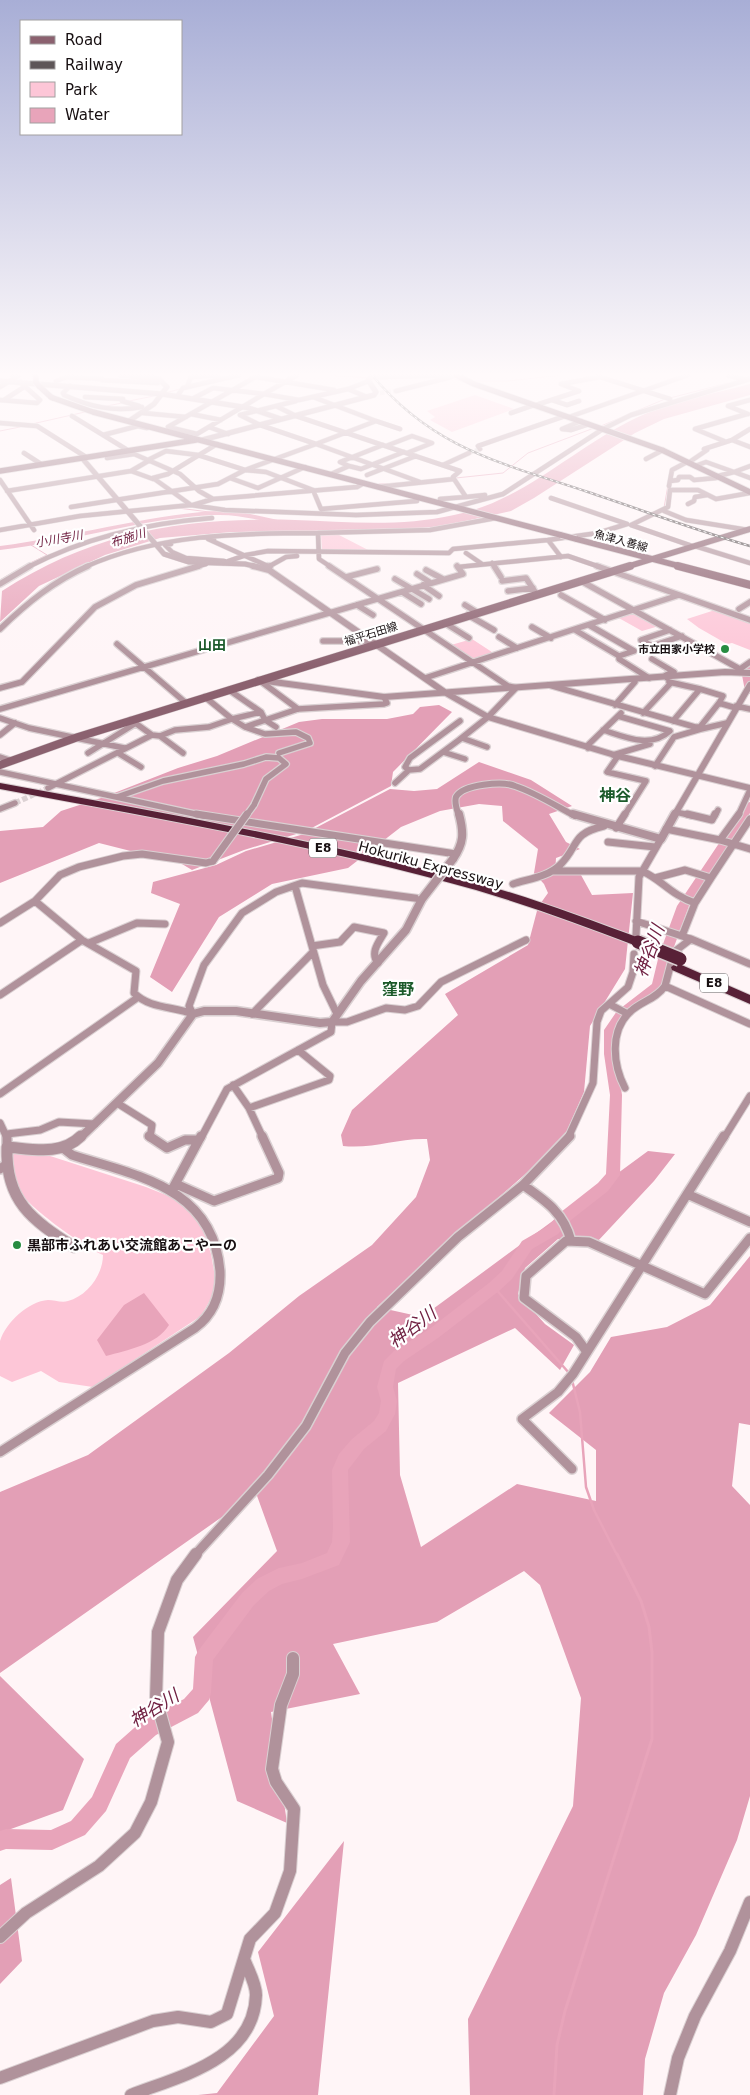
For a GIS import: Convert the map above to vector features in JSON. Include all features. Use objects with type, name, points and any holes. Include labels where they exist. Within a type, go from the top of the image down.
[{"type":"highway","name":"Hokuriku Expressway","points":[[0,786],[262,835],[395,864],[522,900],[750,992]]},
{"type":"highway","name":"Hokuriku Expressway","points":[[0,792],[257,841],[390,870],[526,908],[636,945]]},
{"type":"highway","name":"Hokuriku Expressway","points":[[679,963],[750,1000]]},
{"type":"main road","name":"魚津入善線","points":[[326,473],[750,585]]},
{"type":"main road","points":[[707,473],[750,493]]},
{"type":"main road","name":"福平石田線","points":[[0,765],[78,737],[134,722],[186,702],[373,643],[478,613],[535,591],[581,581],[749,530]]},
{"type":"street","points":[[95,473],[164,554],[173,558],[206,564]]},
{"type":"street","points":[[6,490],[119,473]]},
{"type":"street","points":[[136,473],[153,479],[191,506]]},
{"type":"street","points":[[153,479],[167,473]]},
{"type":"street","points":[[178,473],[213,498]]},
{"type":"street","points":[[72,507],[169,490],[218,484],[240,473]]},
{"type":"street","points":[[268,473],[313,490],[321,509],[417,501]]},
{"type":"street","points":[[230,478],[258,488],[291,473]]},
{"type":"street","points":[[367,475],[373,473]]},
{"type":"street","points":[[398,473],[420,482]]},
{"type":"street","points":[[378,487],[454,479],[459,473]]},
{"type":"street","points":[[0,530],[129,512],[191,506],[225,510],[356,515],[411,514],[458,508],[493,498],[514,488],[536,473]]},
{"type":"street","points":[[0,688],[22,682],[95,608],[106,600],[136,585],[206,564],[223,562],[268,551],[449,553],[453,549],[598,533],[629,525],[668,508],[671,473]]},
{"type":"street","points":[[670,481],[678,480],[679,477],[690,477],[694,480],[731,473]]},
{"type":"street","points":[[736,473],[750,478]]},
{"type":"street","points":[[454,479],[466,497]]},
{"type":"street","points":[[0,480],[34,530]]},
{"type":"street","points":[[6,490],[48,482]]},
{"type":"street","points":[[191,506],[213,498],[357,487],[364,483]]},
{"type":"street","points":[[670,490],[698,490],[716,499],[750,493]]},
{"type":"street","points":[[688,504],[694,501],[698,490]]},
{"type":"street","points":[[440,499],[485,495]]},
{"type":"street","points":[[695,497],[707,495]]},
{"type":"street","points":[[551,498],[750,564]]},
{"type":"street","points":[[664,511],[686,520],[749,530]]},
{"type":"street","points":[[0,586],[32,565],[113,533],[142,527],[212,518]]},
{"type":"street","points":[[0,629],[30,599],[47,586],[109,557],[155,542],[209,536],[404,533],[451,528],[495,518]]},
{"type":"street","points":[[318,534],[208,539],[165,545],[184,558],[268,568],[290,556],[319,553]]},
{"type":"street","points":[[318,534],[319,559],[516,688]]},
{"type":"street","points":[[208,539],[222,548],[246,555],[268,568],[446,693],[488,717],[616,756],[750,789],[741,806],[741,812],[720,840]]},
{"type":"street","points":[[548,540],[561,557]]},
{"type":"street","points":[[0,586],[39,565],[85,545]]},
{"type":"street","points":[[466,553],[482,564]]},
{"type":"street","points":[[0,709],[462,574],[457,566],[568,556],[750,620]]},
{"type":"street","points":[[492,563],[501,579],[526,578],[535,591]]},
{"type":"street","points":[[346,577],[377,569]]},
{"type":"street","points":[[426,570],[443,580]]},
{"type":"street","points":[[417,574],[431,583]]},
{"type":"street","points":[[396,579],[429,600]]},
{"type":"street","points":[[581,581],[682,636],[741,671],[750,673]]},
{"type":"street","points":[[422,585],[439,596]]},
{"type":"street","points":[[508,591],[535,591]]},
{"type":"street","points":[[402,592],[421,604]]},
{"type":"street","points":[[561,595],[604,620]]},
{"type":"street","points":[[424,678],[679,595]]},
{"type":"street","points":[[740,609],[750,602]]},
{"type":"street","points":[[357,604],[373,615]]},
{"type":"street","points":[[465,605],[478,613]]},
{"type":"street","points":[[468,616],[494,630]]},
{"type":"street","points":[[445,623],[469,638]]},
{"type":"street","points":[[589,625],[634,651]]},
{"type":"street","points":[[532,627],[550,638]]},
{"type":"street","points":[[575,630],[619,656],[619,659],[649,678]]},
{"type":"street","points":[[670,630],[641,640],[652,646],[682,636]]},
{"type":"street","points":[[499,637],[517,648]]},
{"type":"street","points":[[323,641],[373,643]]},
{"type":"street","points":[[117,644],[186,702]]},
{"type":"street","points":[[619,656],[646,647]]},
{"type":"street","points":[[652,659],[674,672],[667,679]]},
{"type":"street","points":[[258,680],[384,697],[649,678],[667,679],[741,671],[750,662]]},
{"type":"street","points":[[615,705],[635,682],[634,679]]},
{"type":"street","points":[[667,679],[723,696],[720,703],[699,728]]},
{"type":"street","points":[[643,713],[670,684],[667,679]]},
{"type":"street","points":[[258,680],[298,709]]},
{"type":"street","points":[[0,1937],[26,1914],[99,1866],[135,1833],[151,1802],[168,1742],[158,1709],[158,1632],[177,1580],[202,1546],[268,1476],[306,1426],[345,1352],[370,1322],[403,1288],[458,1237],[523,1185],[571,1135],[582,1113],[593,1083],[598,1044],[597,1022],[601,1011],[628,987],[633,972],[638,890],[642,871],[750,685]]},
{"type":"street","points":[[549,686],[699,728]]},
{"type":"street","points":[[395,783],[409,770],[420,769],[462,738],[488,717],[516,688]]},
{"type":"street","points":[[229,690],[261,712],[265,720],[276,727]]},
{"type":"street","points":[[672,721],[700,690]]},
{"type":"street","points":[[205,697],[232,720],[245,727],[265,734],[296,732],[308,738],[310,743],[279,753]]},
{"type":"street","points":[[245,727],[298,709],[384,704],[387,703],[384,697]]},
{"type":"street","points":[[720,703],[750,708]]},
{"type":"street","points":[[588,748],[587,746],[626,708]]},
{"type":"street","points":[[160,736],[170,731],[209,726],[261,712]]},
{"type":"street","points":[[603,730],[644,742],[665,737],[670,731],[618,716]]},
{"type":"street","points":[[0,718],[124,748]]},
{"type":"street","points":[[409,770],[405,767],[410,758],[460,721]]},
{"type":"street","points":[[88,753],[134,722],[152,735],[160,736],[183,753]]},
{"type":"street","points":[[0,735],[15,723]]},
{"type":"street","points":[[616,828],[646,781],[607,772],[616,756],[699,728],[727,723]]},
{"type":"street","points":[[48,788],[152,735]]},
{"type":"street","points":[[655,766],[674,737]]},
{"type":"street","points":[[462,738],[487,747]]},
{"type":"street","points":[[443,752],[464,759]]},
{"type":"street","points":[[118,753],[141,767]]},
{"type":"street","points":[[0,923],[35,901],[50,884],[69,870],[122,856],[142,854],[206,863],[213,860],[254,805],[266,778],[286,764],[282,759],[269,756],[245,764],[169,779],[133,790],[117,798]]},
{"type":"street","points":[[0,757],[12,761]]},
{"type":"street","points":[[0,772],[58,783],[181,812],[455,857]]},
{"type":"street","points":[[174,1187],[227,1089],[331,1032],[335,1018],[361,981],[406,930],[422,899],[462,847],[464,832],[455,802],[457,795],[473,786],[487,784],[514,785],[580,818],[604,826],[661,839]]},
{"type":"street","points":[[0,809],[14,802]]},
{"type":"street","points":[[676,812],[712,820],[718,810]]},
{"type":"street","points":[[681,935],[694,903],[750,819]]},
{"type":"street","points":[[513,884],[552,870],[560,865],[576,838],[586,829],[604,826]]},
{"type":"street","points":[[666,829],[720,840],[750,849]]},
{"type":"street","points":[[608,842],[655,846]]},
{"type":"street","points":[[552,870],[642,871],[655,878],[682,899],[694,903]]},
{"type":"street","points":[[655,878],[685,870],[711,878]]},
{"type":"street","points":[[193,1014],[189,1006],[204,965],[242,913],[276,892],[302,883],[422,899]]},
{"type":"street","points":[[295,886],[312,949],[335,1018]]},
{"type":"street","points":[[35,901],[86,941],[136,972],[134,993],[137,998],[152,1005],[182,1009],[193,1014]]},
{"type":"street","points":[[636,921],[681,935],[750,964]]},
{"type":"street","points":[[0,995],[86,941],[137,923],[164,924]]},
{"type":"street","points":[[252,1014],[312,949],[340,942],[354,927],[384,933],[374,951],[374,958],[378,962]]},
{"type":"street","points":[[625,1088],[620,1081],[616,1037],[618,1029],[628,1014],[656,997],[665,986],[674,952],[691,939]]},
{"type":"street","points":[[7,1147],[48,1150],[63,1148],[73,1144],[158,1063],[193,1014],[201,1009],[320,1023],[335,1018],[347,1022],[386,1008],[406,1010],[418,1006],[441,982],[526,940]]},
{"type":"street","points":[[665,986],[670,990],[750,1024]]},
{"type":"street","points":[[0,1094],[137,998]]},
{"type":"street","points":[[609,1004],[628,1014]]},
{"type":"street","points":[[249,1108],[329,1080],[330,1076],[323,1069],[305,1059],[298,1050]]},
{"type":"street","points":[[63,1148],[72,1155],[174,1187],[185,1187],[206,1200],[214,1201],[278,1178],[279,1173],[249,1108],[234,1085]]},
{"type":"street","points":[[572,1469],[522,1419],[558,1392],[587,1352],[687,1194],[747,1108],[750,1096]]},
{"type":"street","points":[[117,1103],[152,1124],[150,1137],[167,1148],[185,1140],[198,1140]]},
{"type":"street","points":[[7,1134],[40,1130],[59,1122],[95,1124]]},
{"type":"street","points":[[0,1123],[7,1134],[7,1147],[2,1167],[9,1186],[24,1209],[49,1231],[74,1247]]},
{"type":"street","points":[[523,1185],[550,1203],[557,1215],[567,1224],[572,1241]]},
{"type":"street","points":[[0,1452],[135,1368],[208,1316],[217,1296],[221,1275],[217,1253],[207,1226],[191,1203],[174,1187]]},
{"type":"street","points":[[687,1194],[750,1222]]},
{"type":"street","points":[[587,1352],[576,1337],[524,1298],[526,1276],[566,1241],[589,1242],[705,1294],[750,1238]]},
{"type":"street","points":[[0,2078],[153,2021],[178,2017],[211,2022],[227,2014],[250,1939],[275,1913],[290,1871],[294,1809],[276,1782],[272,1769],[281,1705],[293,1674],[293,1658]]},
{"type":"street","points":[[670,2095],[678,2058],[695,2016],[730,1951],[750,1902]]},
{"type":"street","points":[[131,2095],[187,2076],[218,2060],[242,2037],[254,2015],[256,1994],[244,1960]]},
{"type":"green space","points":[[321,535],[339,535],[372,552],[322,550]]},
{"type":"green space","points":[[715,610],[750,622],[750,650],[732,643],[727,644],[687,619]]},
{"type":"green space","points":[[636,612],[659,626],[642,631],[617,617]]},
{"type":"green space","points":[[472,639],[495,654],[475,661],[451,645]]},
{"type":"green space","points":[[15,1152],[44,1154],[146,1187],[181,1201],[192,1210],[202,1227],[211,1254],[215,1277],[213,1295],[201,1316],[93,1387],[59,1382],[41,1371],[12,1382],[0,1376],[0,1341],[7,1327],[19,1314],[33,1304],[48,1300],[66,1302],[81,1295],[93,1284],[97,1277],[103,1255],[55,1224],[21,1193],[13,1179],[11,1158]]},
{"type":"shaded area","points":[[439,705],[452,712],[393,772],[391,786],[306,831],[244,850],[192,870],[182,864],[99,843],[0,883],[0,831],[43,827],[61,811],[104,797],[178,768],[217,756],[299,722],[322,719],[387,719],[413,714],[420,707]]},
{"type":"shaded area","points":[[479,762],[531,780],[572,806],[549,814],[566,842],[580,849],[556,858],[555,874],[581,875],[592,895],[633,893],[625,969],[590,1026],[584,1092],[562,1142],[436,1252],[377,1307],[422,1317],[648,1151],[675,1154],[654,1181],[597,1242],[558,1239],[525,1268],[518,1294],[545,1324],[574,1345],[560,1370],[515,1328],[398,1383],[400,1475],[421,1547],[517,1484],[596,1501],[596,1450],[549,1413],[590,1372],[611,1337],[667,1327],[710,1305],[750,1256],[750,1425],[739,1423],[732,1486],[750,1505],[750,1796],[737,1840],[696,1935],[664,1993],[645,2059],[643,2095],[470,2095],[468,2019],[573,1806],[581,1698],[540,1585],[524,1571],[437,1622],[333,1644],[360,1694],[271,1712],[287,1823],[237,1801],[193,1637],[277,1551],[256,1493],[0,1673],[0,1492],[88,1455],[229,1353],[299,1296],[372,1245],[416,1197],[430,1160],[427,1139],[354,1147],[343,1146],[341,1135],[352,1110],[458,1015],[445,994],[528,945],[538,907],[548,893],[544,884],[534,873],[538,849],[503,821],[502,806],[479,804],[440,811],[401,827],[348,868],[272,884],[219,917],[172,992],[150,977],[180,904],[151,893],[153,882],[216,865],[246,851],[304,834],[390,789],[414,791],[437,789]]},
{"type":"shaded area","points":[[0,1676],[84,1759],[63,1810],[0,1833]]},
{"type":"shaded area","points":[[344,1841],[318,2095],[198,2095],[217,2093],[274,2016],[258,1952]]},
{"type":"shaded area","points":[[11,1878],[22,1961],[0,1984],[0,1885]]},
{"type":"water","name":"布施川","points":[[547,473],[573,473],[511,511],[439,527],[390,530],[232,532],[160,538],[105,555],[39,586],[0,622],[2,591],[72,554],[107,541],[178,525],[216,521],[394,522],[434,519],[479,508],[526,486]]},
{"type":"water","points":[[144,1293],[169,1325],[164,1332],[141,1346],[106,1356],[97,1340],[124,1305]]},
{"type":"waterway","points":[[456,478],[503,473]]},
{"type":"waterway","points":[[379,484],[399,483]]},
{"type":"waterway","points":[[664,508],[668,485]]},
{"type":"waterway","points":[[178,508],[217,513]]},
{"type":"waterway","name":"小川寺川","points":[[0,548],[27,545],[188,515],[233,514],[283,522]]},
{"type":"waterway","points":[[28,564],[47,555],[31,545]]},
{"type":"waterway","points":[[0,580],[24,566]]},
{"type":"waterway","name":"神谷川","points":[[750,669],[746,675],[750,691]]},
{"type":"waterway","name":"神谷川","points":[[0,1841],[6,1839],[52,1840],[78,1828],[99,1804],[123,1751],[149,1728],[191,1706],[202,1693],[204,1657],[248,1599],[263,1585],[279,1576],[302,1571],[333,1559],[341,1542],[340,1470],[345,1459],[358,1444],[380,1426],[387,1414],[389,1401],[385,1387],[389,1366],[399,1356],[433,1334],[494,1287],[507,1275],[527,1245],[553,1230],[566,1216],[603,1187],[613,1175],[616,1095],[610,1054],[610,1030],[621,1014],[658,986],[665,955],[683,906],[750,805]]},
{"type":"waterway","points":[[494,1287],[569,1373]]},
{"type":"waterway","points":[[572,1380],[580,1412],[586,1487],[594,1510],[617,1555]]},
{"type":"waterway","points":[[554,2095],[557,2045],[565,2011],[652,1739],[652,1652],[649,1627],[641,1601],[617,1554]]},
{"type":"tunnel","points":[[15,803],[48,788]]},
{"type":"railway","points":[[529,473],[750,546]]},
{"type":"place","name":"市立田家小学校","points":[[725,649]]},
{"type":"place","name":"黒部市ふれあい交流館あこやーの","points":[[17,1245]]},
{"type":"district","name":"山田","points":[[212,645]]},
{"type":"district","name":"神谷","points":[[615,795]]},
{"type":"district","name":"窪野","points":[[398,989]]}]
